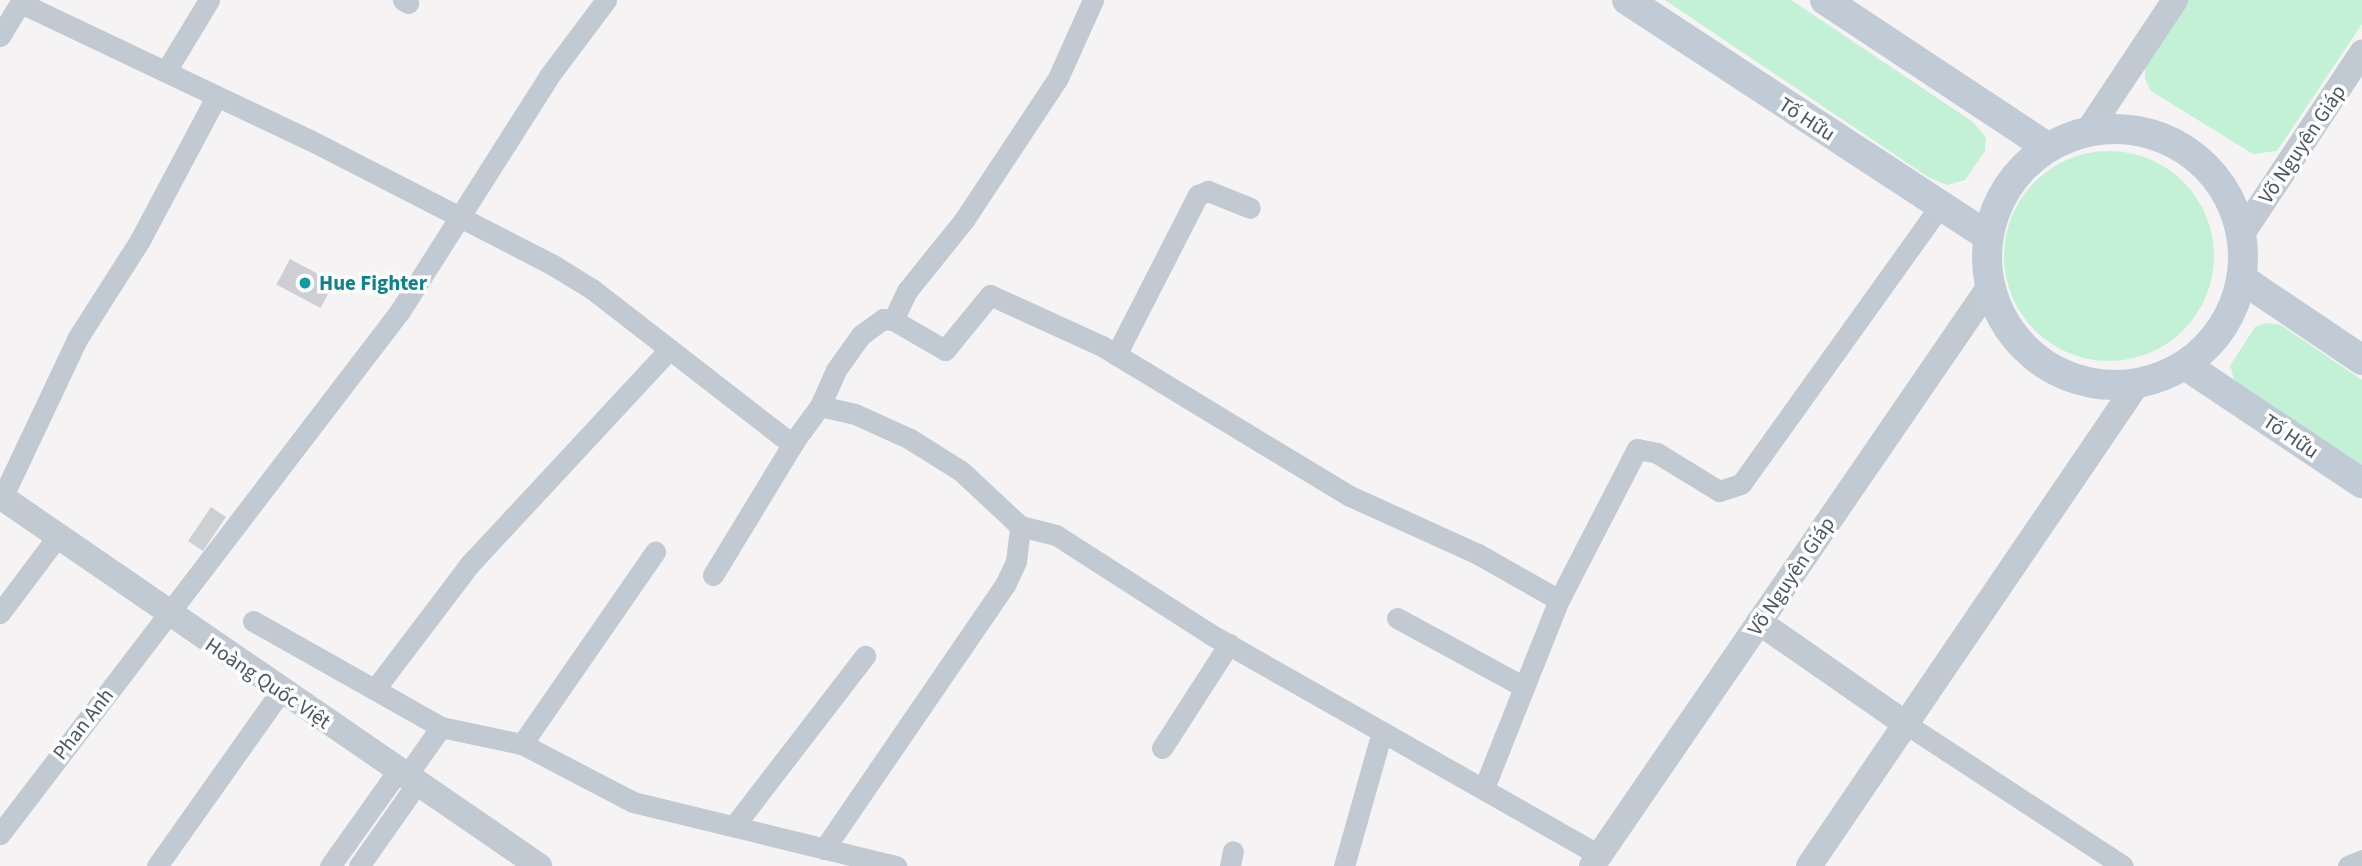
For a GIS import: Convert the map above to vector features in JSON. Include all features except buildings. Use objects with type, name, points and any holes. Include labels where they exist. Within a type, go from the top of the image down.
[{"type":"main road","name":"Tố Hữu","points":[[1627,0],[1988,236]]},
{"type":"main road","points":[[1825,0],[2047,147]]},
{"type":"main road","points":[[2088,131],[2139,131],[2186,150],[2222,187],[2241,235],[2242,279],[2222,328],[2185,365],[2137,384],[2088,382],[2044,364],[2010,330],[1990,286],[1988,236],[2002,194],[2047,147],[2088,131]]},
{"type":"main road","points":[[2242,279],[2362,360]]},
{"type":"main road","name":"Tố Hữu","points":[[2185,365],[2362,483]]},
{"type":"street","points":[[166,71],[209,0]]},
{"type":"street","name":"Phan Anh","points":[[0,834],[400,311],[549,76],[606,0]]},
{"type":"street","points":[[893,320],[907,291],[964,220],[1058,78],[1093,0]]},
{"type":"street","points":[[2088,131],[2175,0]]},
{"type":"street","points":[[0,36],[21,1],[310,140],[457,220],[593,289],[749,415],[795,440]]},
{"type":"street","name":"Võ Nguyên Giáp","points":[[2241,235],[2362,53]]},
{"type":"street","points":[[1,497],[77,339],[140,240],[216,97]]},
{"type":"street","points":[[1116,355],[1198,195],[1208,191],[1250,208]]},
{"type":"street","points":[[1483,788],[1559,600],[1637,449],[1657,453],[1719,491],[1741,484],[1940,206]]},
{"type":"street","name":"Võ Nguyên Giáp","points":[[1595,861],[1990,286]]},
{"type":"street","points":[[713,575],[795,440],[820,406],[836,370],[862,335],[883,319],[893,320],[945,350],[990,295],[1116,355],[1178,395],[1231,420],[1350,496],[1478,554],[1559,600]]},
{"type":"street","points":[[375,689],[469,565],[669,350]]},
{"type":"street","points":[[1809,866],[2137,384]]},
{"type":"street","points":[[820,406],[855,414],[910,439],[961,471],[1020,526],[1056,535],[1229,644],[1483,788],[1595,861]]},
{"type":"street","name":"Hoàng Quốc Việt","points":[[1,497],[167,615],[539,866]]},
{"type":"street","points":[[824,849],[1005,585],[1016,561],[1020,526]]},
{"type":"street","points":[[0,613],[57,537]]},
{"type":"street","points":[[522,744],[656,552]]},
{"type":"street","points":[[1397,618],[1522,686]]},
{"type":"street","points":[[253,621],[441,727],[522,744],[633,802],[896,866]]},
{"type":"street","points":[[1759,622],[1906,724],[2123,866]]},
{"type":"street","points":[[1162,748],[1229,644]]},
{"type":"street","points":[[734,826],[865,656]]},
{"type":"street","points":[[157,866],[281,691]]},
{"type":"street","points":[[330,866],[406,778],[441,727]]},
{"type":"street","points":[[1344,866],[1382,732]]},
{"type":"street","points":[[359,866],[406,778]]},
{"type":"street","points":[[2348,866],[2362,864]]},
{"type":"green space","points":[[1665,0],[1791,0],[1973,122],[1986,138],[1985,151],[1965,180],[1947,185],[1928,177]]},
{"type":"green space","points":[[2183,0],[2362,0],[2362,24],[2277,151],[2253,154],[2151,91],[2145,79],[2145,57]]},
{"type":"green space","points":[[2109,151],[2149,159],[2183,182],[2206,216],[2214,256],[2206,296],[2183,330],[2149,353],[2109,361],[2069,353],[2035,330],[2012,296],[2004,256],[2012,216],[2035,182],[2069,159]]},
{"type":"green space","points":[[2266,323],[2281,325],[2362,380],[2362,470],[2236,386],[2230,366],[2255,327]]},
{"type":"place","name":"Hue Fighter","points":[[305,283]]}]
